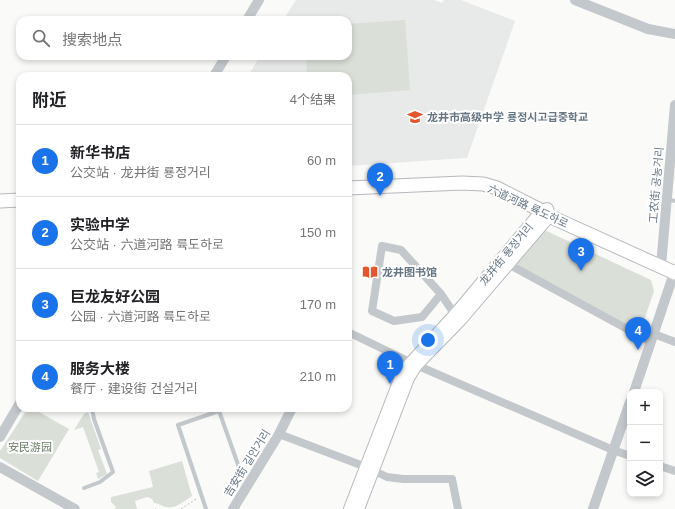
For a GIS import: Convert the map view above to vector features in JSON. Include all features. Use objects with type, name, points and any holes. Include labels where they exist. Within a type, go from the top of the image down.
[{"type":"highway","name":"六道河路 륙도하로","points":[[352,184],[446,176],[476,176],[490,179],[501,183],[546,212],[661,262],[675,270]]},
{"type":"highway","points":[[0,201],[16,200]]},
{"type":"highway","points":[[0,207],[16,206]]},
{"type":"main road","name":"龙井街 룡정거리","points":[[350,509],[369,469],[413,364],[508,264],[546,212]]},
{"type":"main road","name":"龙井街 룡정거리","points":[[458,318],[546,212]]},
{"type":"main road","name":"龙井街 룡정거리","points":[[358,509],[369,469]]},
{"type":"street","points":[[249,16],[259,0]]},
{"type":"street","points":[[575,0],[648,29],[675,34]]},
{"type":"street","points":[[216,72],[224,60]]},
{"type":"street","name":"工农街 공농거리","points":[[661,262],[671,200],[675,106]]},
{"type":"street","points":[[441,294],[422,317],[394,321],[372,311],[382,246],[401,250],[441,294],[458,318]]},
{"type":"street","points":[[508,264],[652,338],[675,342]]},
{"type":"street","points":[[635,389],[675,270]]},
{"type":"street","points":[[352,334],[413,364],[627,455]]},
{"type":"street","points":[[0,437],[16,410]]},
{"type":"street","points":[[593,509],[627,410]]},
{"type":"street","name":"吉安街 길안거리","points":[[233,509],[279,434],[290,412]]},
{"type":"street","points":[[279,434],[387,477],[403,479],[452,479],[458,509]]},
{"type":"street","points":[[0,467],[75,509]]},
{"type":"street","points":[[663,467],[675,471]]},
{"type":"lane","points":[[84,488],[100,482],[112,472],[93,412]]},
{"type":"lane","points":[[206,509],[178,425],[211,412]]},
{"type":"lane","points":[[220,412],[241,473]]},
{"type":"path","points":[[181,509],[201,495]]},
{"type":"shaded area","name":"龙井市高级中学 룡정시고급중학교","points":[[296,0],[434,0],[442,3],[444,0],[461,0],[515,21],[467,158],[352,166],[352,72],[250,72],[258,60],[352,60],[352,16],[286,16]]},
{"type":"green space","points":[[405,20],[410,90],[352,95],[352,72],[307,72],[306,60],[352,60],[352,24]]},
{"type":"green space","points":[[538,227],[651,280],[654,291],[640,332],[513,263]]},
{"type":"green space","name":"安民游园","points":[[25,412],[39,412],[69,429],[38,481],[0,458],[0,451]]},
{"type":"green space","points":[[88,412],[101,449],[98,450],[107,474],[98,479],[96,473],[99,472],[83,427],[74,430],[84,414]]},
{"type":"green space","points":[[182,461],[192,496],[173,507],[166,507],[154,503],[152,499],[147,497],[135,501],[137,509],[114,509],[116,507],[111,502],[111,497],[153,487],[149,471]]},
{"type":"place","name":"龙井市高级中学 룡정시고급중학교","points":[[415,117]]},
{"type":"place","name":"实验中学","points":[[380,196]]},
{"type":"place","name":"巨龙友好公园","points":[[581,271]]},
{"type":"place","name":"龙井图书馆","points":[[370,272]]},
{"type":"place","name":"服务大楼","points":[[638,350]]},
{"type":"place","name":"新华书店","points":[[390,384]]}]
